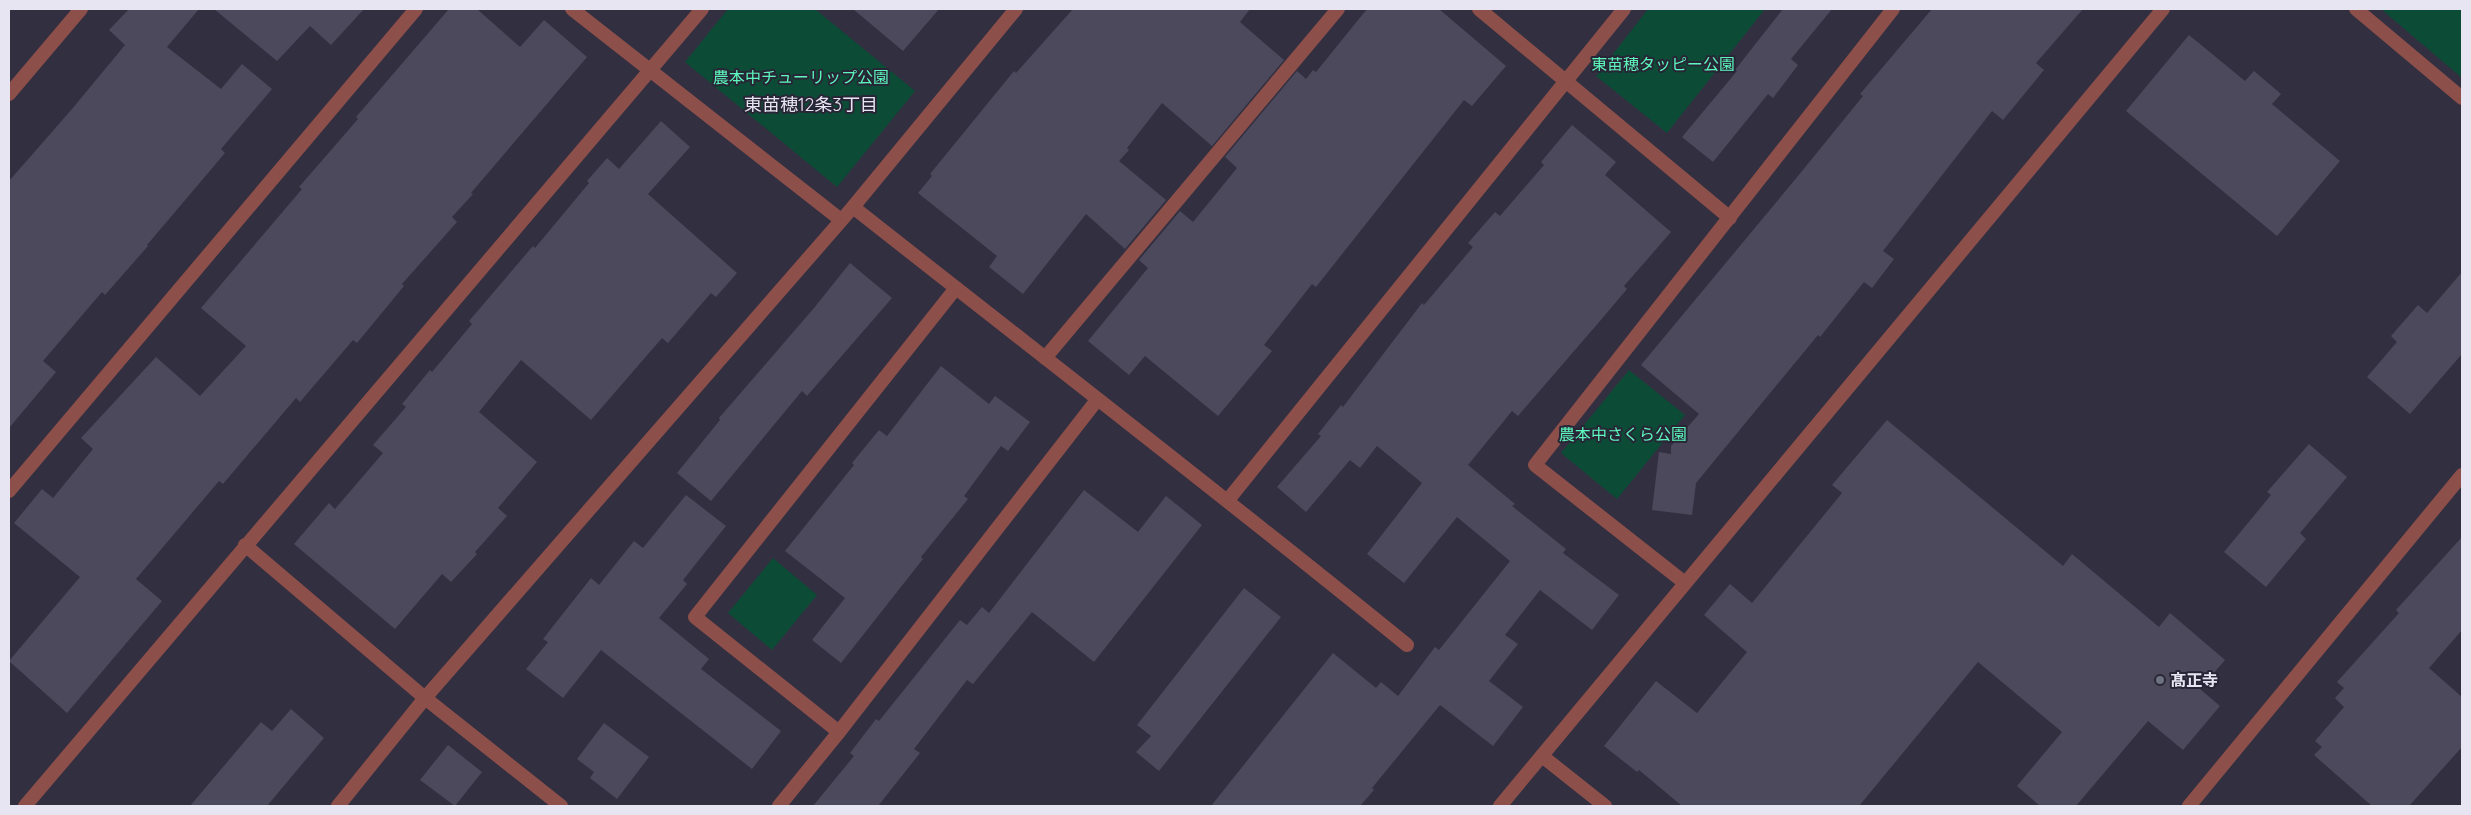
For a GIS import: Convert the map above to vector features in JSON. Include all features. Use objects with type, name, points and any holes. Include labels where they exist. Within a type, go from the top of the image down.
[{"type":"street","points":[[9,94],[81,9]]},
{"type":"street","points":[[9,491],[416,9]]},
{"type":"street","points":[[572,9],[841,220]]},
{"type":"street","points":[[25,806],[244,545],[702,9]]},
{"type":"street","points":[[338,806],[425,698],[841,220],[1016,9]]},
{"type":"street","points":[[1045,358],[1338,9]]},
{"type":"street","points":[[1479,9],[1730,218]]},
{"type":"street","points":[[1228,500],[1624,9]]},
{"type":"street","points":[[1685,583],[1535,465],[1894,9]]},
{"type":"street","points":[[1500,806],[2163,9]]},
{"type":"street","points":[[2356,9],[2462,98]]},
{"type":"street","points":[[853,206],[1097,400],[1228,500],[1407,645]]},
{"type":"street","points":[[839,732],[695,617],[956,288]]},
{"type":"street","points":[[778,806],[839,732],[1097,400]]},
{"type":"street","points":[[2189,806],[2462,475]]},
{"type":"street","points":[[244,545],[425,698],[561,806]]},
{"type":"street","points":[[1542,756],[1605,806]]},
{"type":"green space","name":"農本中チューリップ公園","points":[[728,9],[815,9],[915,91],[837,187],[685,62]]},
{"type":"green space","name":"東苗穂タッピー公園","points":[[1648,9],[1765,9],[1667,133],[1596,76]]},
{"type":"green space","points":[[2381,9],[2462,9],[2462,78]]},
{"type":"green space","name":"農本中さくら公園","points":[[1629,370],[1685,415],[1617,499],[1561,453]]},
{"type":"green space","points":[[773,558],[817,595],[772,650],[728,613]]},
{"type":"building","points":[[129,9],[199,9],[167,47],[221,89],[242,64],[272,89],[221,149],[225,153],[148,246],[105,295],[102,292],[43,361],[56,372],[9,428],[9,181],[125,45],[109,30]]},
{"type":"building","points":[[214,9],[364,9],[331,45],[310,26],[277,61]]},
{"type":"building","points":[[449,9],[477,9],[520,47],[544,20],[587,57],[471,193],[473,194],[452,217],[457,222],[402,284],[404,286],[357,343],[353,340],[300,402],[296,398],[223,484],[219,481],[136,579],[162,601],[67,713],[9,661],[80,577],[14,523],[42,489],[53,498],[93,449],[81,438],[156,357],[200,396],[246,346],[201,308],[302,189],[299,187],[358,119],[356,117]]},
{"type":"building","points":[[853,9],[939,9],[903,51]]},
{"type":"building","points":[[1073,9],[1250,9],[1240,22],[1284,60],[1212,146],[1162,103],[1119,161],[1166,200],[1125,249],[1086,214],[1023,294],[989,267],[997,256],[918,193],[932,176],[930,174],[1014,71],[1016,73]]},
{"type":"building","points":[[1367,9],[1439,9],[1506,66],[1472,106],[1464,100],[1316,287],[1312,284],[1264,345],[1272,351],[1218,416],[1145,356],[1129,375],[1088,341],[1148,268],[1139,260],[1180,211],[1193,222],[1237,168],[1225,157],[1297,71],[1306,79],[1313,70],[1316,72]]},
{"type":"building","points":[[1783,9],[1832,9],[1791,59],[1798,65],[1773,98],[1768,94],[1713,162],[1682,137],[1737,71],[1735,70]]},
{"type":"building","points":[[1932,9],[2083,9],[2036,63],[2044,70],[2003,120],[1992,111],[1883,251],[1894,259],[1872,288],[1864,282],[1820,337],[1818,335],[1696,483],[1692,515],[1652,510],[1659,452],[1671,454],[1671,446],[1699,414],[1641,365],[1863,96],[1860,94]]},
{"type":"building","points":[[2189,35],[2245,81],[2254,71],[2281,94],[2272,104],[2340,161],[2277,236],[2126,111]]},
{"type":"building","points":[[661,121],[690,147],[648,194],[737,273],[716,297],[711,293],[668,343],[662,338],[591,420],[521,360],[479,412],[537,462],[498,508],[507,516],[475,552],[477,554],[451,582],[442,574],[395,629],[294,544],[329,503],[335,509],[383,453],[373,445],[406,407],[402,404],[430,370],[432,372],[472,324],[469,321],[533,246],[535,248],[589,183],[587,181],[607,158],[619,169]]},
{"type":"building","points":[[1572,125],[1616,162],[1605,175],[1671,232],[1624,286],[1627,289],[1518,416],[1512,411],[1468,465],[1515,504],[1512,506],[1566,549],[1563,553],[1619,595],[1592,630],[1540,590],[1505,635],[1518,644],[1489,681],[1523,707],[1493,746],[1440,705],[1372,788],[1374,790],[1360,806],[1211,806],[1333,653],[1376,688],[1381,682],[1398,696],[1435,647],[1439,650],[1510,561],[1457,517],[1404,583],[1367,554],[1422,483],[1377,446],[1360,468],[1350,460],[1306,512],[1277,487],[1321,436],[1318,434],[1341,405],[1343,407],[1422,303],[1424,305],[1473,247],[1468,243],[1495,212],[1500,216],[1544,165],[1541,162]]},
{"type":"building","points":[[850,263],[892,298],[807,396],[802,391],[711,501],[677,473],[720,420],[719,418],[814,308]]},
{"type":"building","points":[[2462,272],[2462,354],[2410,414],[2367,377],[2397,342],[2391,336],[2418,305],[2427,313]]},
{"type":"building","points":[[941,366],[989,404],[995,396],[1030,422],[1008,451],[1001,446],[964,496],[968,499],[921,557],[923,559],[841,663],[812,640],[845,598],[785,551],[854,465],[852,463],[879,430],[887,436]]},
{"type":"building","points":[[1887,420],[2063,566],[2072,554],[2159,627],[2170,613],[2225,660],[2200,689],[2220,706],[2183,750],[2148,721],[2076,806],[2040,806],[2017,786],[2062,732],[1978,662],[1859,806],[1682,806],[1639,770],[1637,772],[1604,746],[1656,681],[1697,713],[1747,652],[1704,615],[1730,584],[1752,603],[1842,493],[1832,485]]},
{"type":"building","points":[[2309,444],[2347,477],[2300,533],[2306,539],[2266,587],[2224,552],[2271,495],[2267,492]]},
{"type":"building","points":[[1084,490],[1138,532],[1166,496],[1202,525],[1094,662],[1032,612],[973,684],[967,680],[914,749],[920,753],[878,806],[813,806],[854,756],[850,753],[876,719],[879,721],[960,620],[967,625],[982,607],[989,613]]},
{"type":"building","points":[[686,495],[726,526],[683,580],[687,584],[659,618],[709,659],[701,669],[781,731],[752,769],[601,650],[563,698],[526,669],[548,642],[543,639],[591,578],[599,585],[634,541],[643,548]]},
{"type":"building","points":[[2462,537],[2462,630],[2429,668],[2462,697],[2462,747],[2409,806],[2372,806],[2314,755],[2322,747],[2315,741],[2344,707],[2335,698],[2344,688],[2337,682],[2399,613],[2396,610]]},
{"type":"building","points":[[1244,588],[1281,617],[1159,771],[1136,752],[1151,736],[1137,725]]},
{"type":"building","points":[[291,709],[324,738],[267,806],[190,806],[261,722],[272,731]]},
{"type":"building","points":[[604,723],[649,757],[617,799],[590,778],[594,772],[577,759]]},
{"type":"building","points":[[448,745],[482,772],[455,806],[420,780]]},
{"type":"place","name":"髙正寺","points":[[2160,680]]},
{"type":"district","name":"東苗穂12条3丁目","points":[[811,104]]}]
